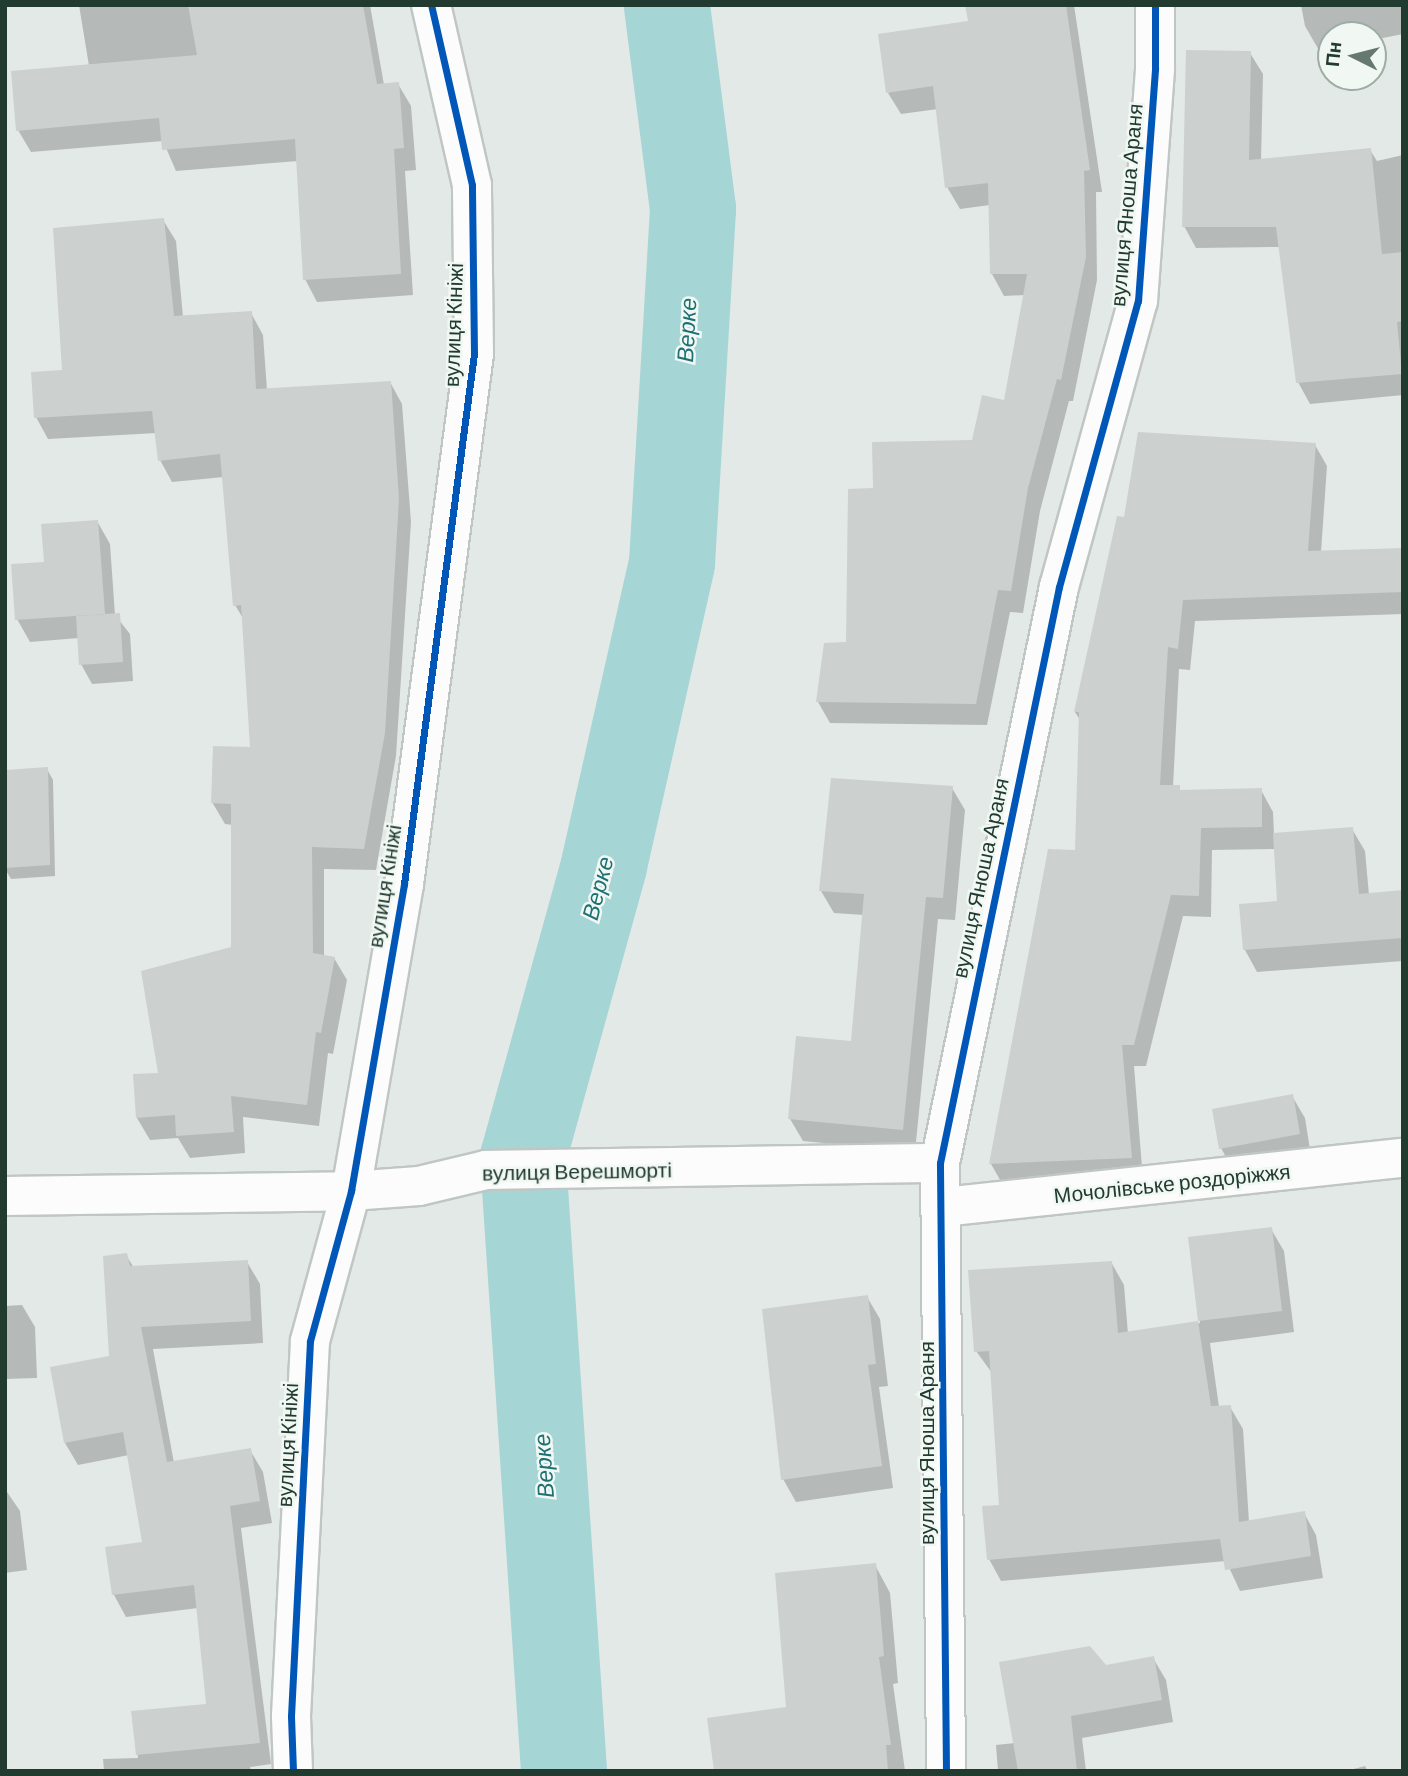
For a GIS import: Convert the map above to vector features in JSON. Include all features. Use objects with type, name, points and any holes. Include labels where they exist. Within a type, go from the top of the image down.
[{"type":"street","name":"вулиця Кініжі","points":[[293,1771],[291,1716],[310,1341],[351,1191],[404,884],[474,354],[472,184],[431,5]]},
{"type":"street","name":"вулиця Яноша Араня","points":[[946,1771],[940,1163],[1059,587],[1138,301],[1155,68],[1155,5]]},
{"type":"street","name":"Мочолівське роздоріжжя","points":[[942,1207],[1403,1158]]},
{"type":"street","name":"вулиця Верешморті","points":[[5,1196],[351,1191],[419,1186],[486,1170],[573,1171],[940,1163]]},
{"type":"building","points":[[188,5],[363,5],[377,84],[399,82],[404,148],[394,149],[401,274],[303,280],[295,139],[162,150],[159,118],[16,131],[11,71],[197,55]]},
{"type":"building","points":[[965,5],[1066,5],[1090,170],[1084,171],[1086,257],[1061,380],[1057,379],[1028,488],[1011,591],[998,590],[976,704],[816,702],[824,643],[846,642],[848,489],[873,488],[872,442],[972,440],[982,395],[1004,400],[1027,274],[990,274],[988,183],[945,188],[933,86],[886,93],[878,34],[968,21]]},
{"type":"building","points":[[1186,50],[1251,51],[1249,160],[1371,148],[1382,254],[1403,252],[1403,321],[1397,322],[1402,374],[1296,383],[1276,227],[1182,227]]},
{"type":"building","points":[[164,218],[174,316],[252,311],[256,389],[391,381],[399,499],[385,733],[364,849],[312,847],[313,953],[335,957],[321,1033],[316,1032],[307,1105],[231,1096],[234,1132],[176,1136],[175,1115],[136,1118],[133,1074],[158,1073],[141,971],[231,947],[231,804],[211,803],[213,746],[250,747],[241,605],[233,606],[220,454],[158,461],[152,411],[34,418],[31,372],[62,370],[53,228]]},
{"type":"building","points":[[1138,432],[1316,443],[1308,551],[1403,548],[1403,592],[1183,600],[1178,649],[1168,647],[1160,785],[1180,785],[1180,790],[1262,788],[1262,827],[1201,828],[1199,896],[1171,895],[1134,1045],[1122,1045],[1132,1158],[989,1164],[1048,849],[1075,850],[1079,712],[1074,712],[1117,516],[1124,517]]},
{"type":"building","points":[[98,520],[105,614],[15,620],[11,564],[44,562],[41,524]]},
{"type":"building","points":[[120,613],[123,662],[79,665],[76,616]]},
{"type":"building","points":[[48,767],[50,865],[5,868],[5,770]]},
{"type":"building","points":[[831,778],[953,786],[943,898],[926,897],[903,1130],[788,1119],[796,1036],[851,1041],[864,894],[819,891]]},
{"type":"building","points":[[1353,827],[1359,894],[1403,890],[1403,938],[1243,950],[1239,904],[1277,901],[1273,833]]},
{"type":"building","points":[[1293,1094],[1300,1134],[1219,1149],[1212,1109]]},
{"type":"building","points":[[1272,1227],[1282,1311],[1198,1321],[1188,1237]]},
{"type":"building","points":[[127,1253],[130,1266],[248,1260],[251,1321],[141,1327],[167,1462],[251,1448],[260,1501],[230,1506],[260,1743],[136,1755],[131,1711],[206,1704],[194,1585],[112,1595],[105,1547],[142,1542],[123,1432],[64,1443],[50,1367],[109,1356],[103,1256]]},
{"type":"building","points":[[1112,1261],[1118,1333],[1198,1321],[1211,1406],[1231,1405],[1239,1522],[1305,1511],[1311,1556],[1225,1570],[1220,1539],[987,1560],[982,1506],[999,1505],[989,1351],[974,1352],[968,1270]]},
{"type":"building","points":[[868,1295],[876,1364],[868,1365],[882,1466],[781,1480],[762,1309]]},
{"type":"building","points":[[876,1563],[884,1656],[879,1657],[891,1745],[886,1745],[888,1771],[714,1771],[707,1718],[786,1707],[775,1573]]},
{"type":"building","points":[[1090,1646],[1106,1665],[1154,1656],[1162,1700],[1071,1716],[1077,1771],[1018,1771],[999,1662]]},
{"type":"waterway","name":"Верке","points":[[564,1771],[523,1158],[604,865],[672,563],[693,209],[667,5]]},
{"type":"cycle path","points":[[293,1771],[291,1716],[310,1341],[351,1191],[404,884],[474,354],[472,185],[431,5]]},
{"type":"cycle path","points":[[946,1771],[940,1163],[1059,587],[1138,301],[1155,68],[1155,5]]}]
